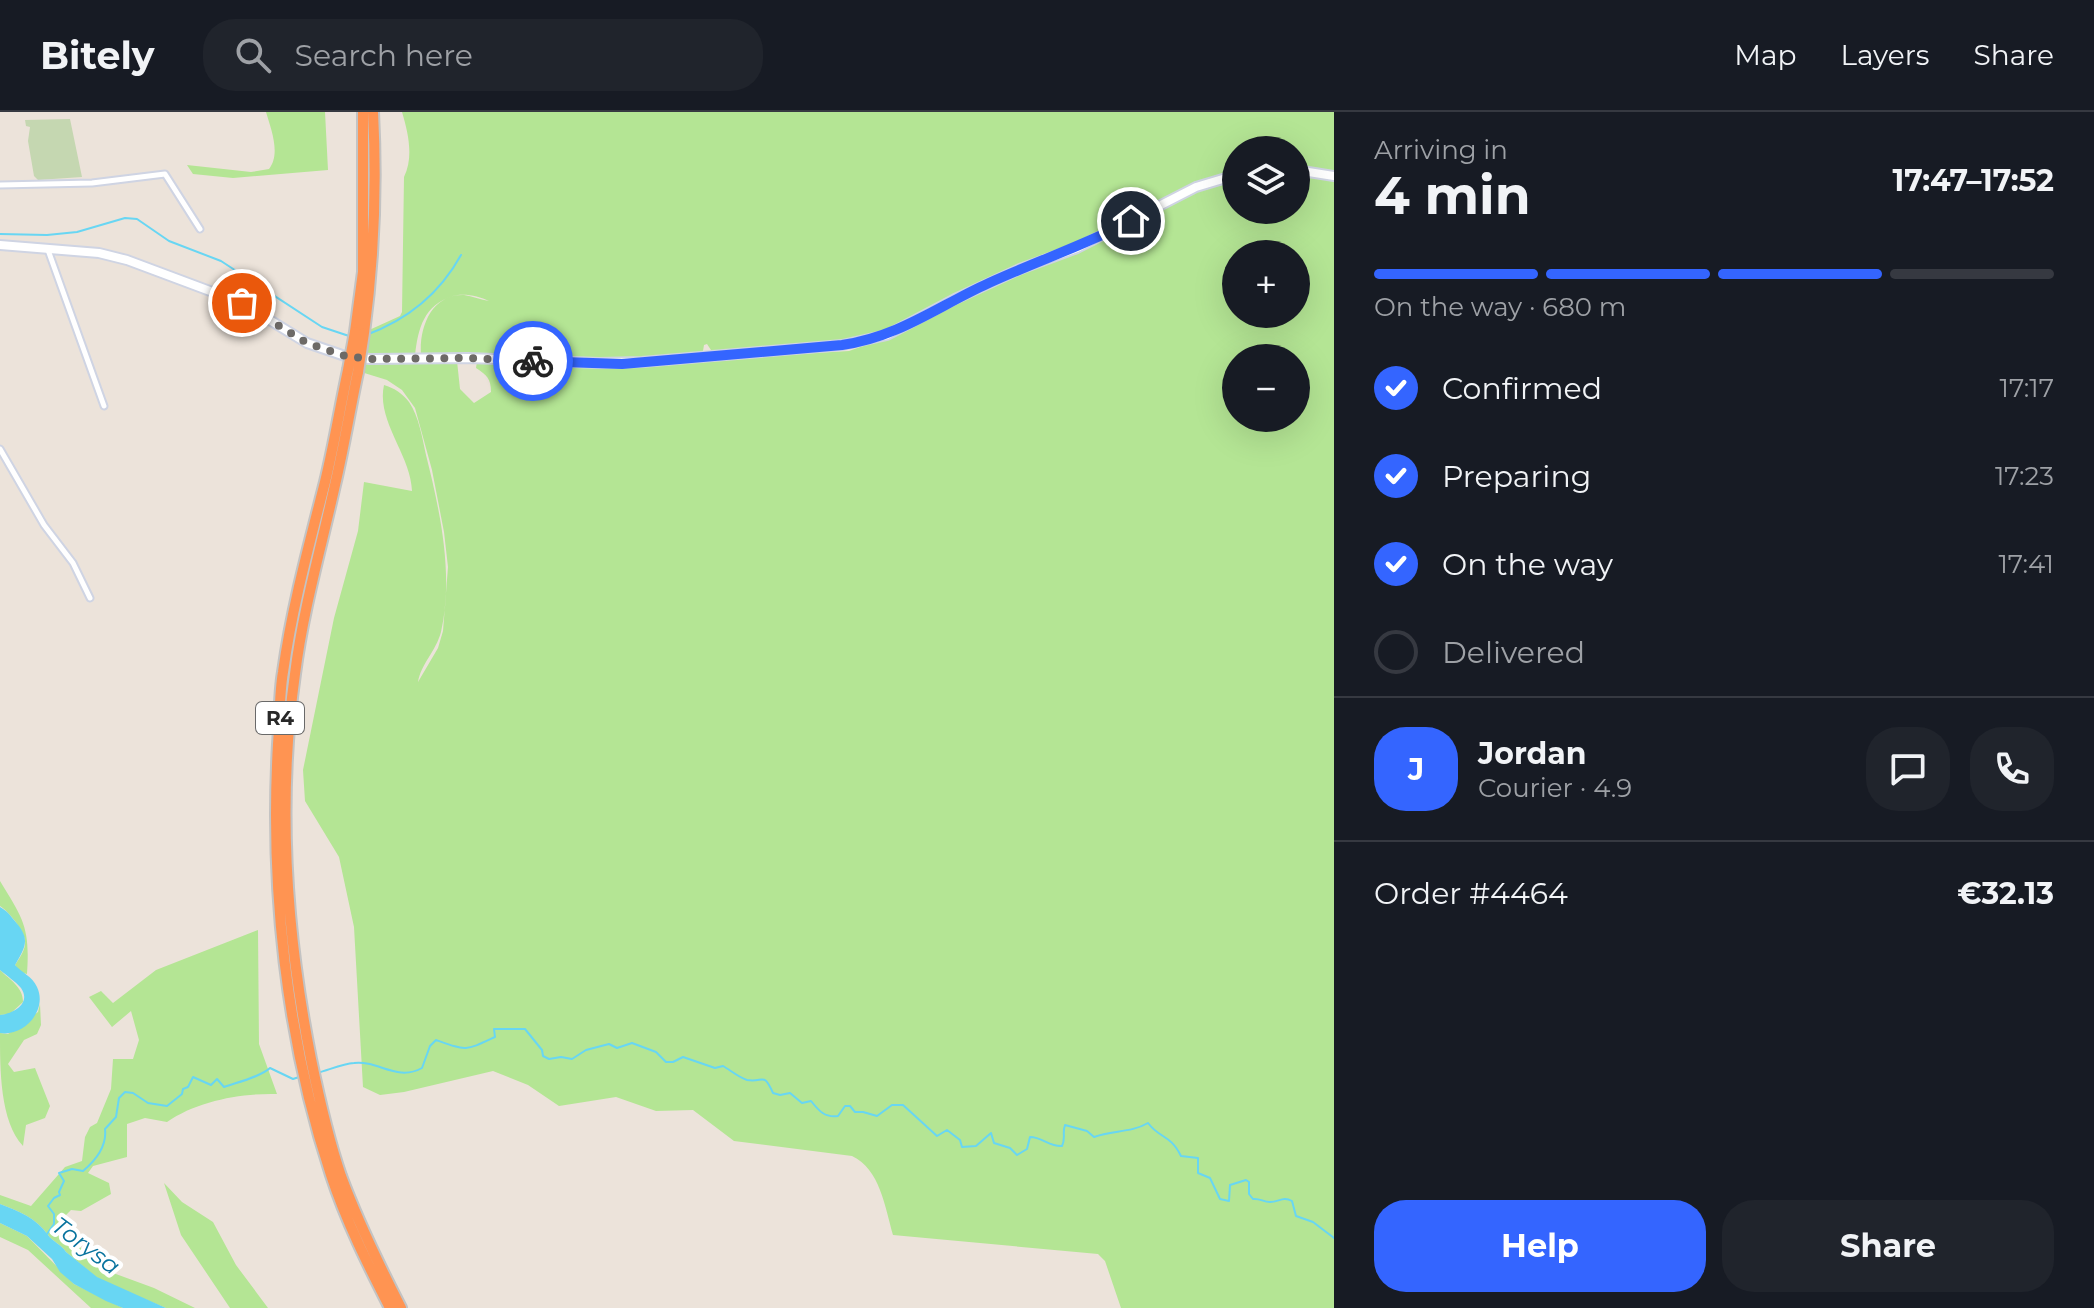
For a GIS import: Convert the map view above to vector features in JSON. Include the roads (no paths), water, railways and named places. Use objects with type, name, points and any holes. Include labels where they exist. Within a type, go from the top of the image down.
[{"type":"highway","name":"R4","points":[[360,332],[363,112]]},
{"type":"highway","name":"R4","points":[[373,112],[373,272],[335,484],[310,584],[297,660],[286,794],[289,907],[316,1125],[331,1178],[353,1233],[390,1308]]},
{"type":"highway","name":"R4","points":[[310,1075],[340,1174],[361,1228],[401,1308]]},
{"type":"street","points":[[1310,172],[1334,176]]},
{"type":"street","points":[[0,185],[92,183],[165,174],[200,229]]},
{"type":"street","points":[[0,245],[99,253],[127,260],[242,303],[307,343],[345,356],[370,359],[642,362],[842,345],[887,335],[955,299],[1077,248],[1196,187],[1222,179]]},
{"type":"street","points":[[48,249],[104,406]]},
{"type":"street","points":[[0,449],[44,525],[73,563],[90,598]]},
{"type":"water","points":[[0,907],[23,932],[24,947],[15,965],[32,980],[40,996],[32,1020],[9,1033],[0,1033],[0,1015],[19,1007],[24,994],[0,970]]},
{"type":"water","points":[[0,1204],[33,1220],[97,1277],[166,1308],[123,1308],[74,1284],[27,1236],[0,1223]]},
{"type":"waterway","points":[[0,234],[77,232],[125,218],[137,219],[169,241],[221,261],[322,327],[349,336]]},
{"type":"waterway","points":[[366,335],[395,322],[421,304],[453,269],[461,255]]},
{"type":"waterway","points":[[317,1073],[354,1063],[371,1064],[396,1072],[413,1072],[422,1068],[430,1046],[436,1040],[466,1048],[495,1037],[494,1029],[525,1029],[542,1050],[543,1056],[549,1059],[572,1059],[586,1050],[609,1044],[617,1048],[632,1043],[656,1052],[666,1062],[683,1057],[715,1068],[723,1066],[747,1080],[763,1079],[773,1093],[790,1093],[802,1103],[811,1101],[829,1116],[838,1116],[845,1106],[850,1106],[855,1112],[877,1116],[892,1105],[903,1105],[937,1136],[947,1130],[960,1140],[962,1147],[976,1146],[991,1133],[994,1143],[1010,1148],[1017,1155],[1027,1149],[1030,1137],[1062,1146],[1065,1125],[1087,1131],[1094,1137],[1148,1123],[1173,1144],[1181,1156],[1198,1158],[1198,1173],[1210,1178],[1220,1199],[1229,1201],[1230,1185],[1246,1180],[1253,1199],[1292,1201],[1296,1216],[1313,1222],[1334,1238]]},
{"type":"waterway","name":"Torysa","points":[[47,1234],[54,1224],[54,1214],[48,1206],[60,1195],[64,1181],[59,1173],[72,1169],[83,1171],[96,1158],[104,1141],[105,1129],[116,1117],[119,1098],[125,1092],[133,1093],[148,1103],[167,1106],[182,1094],[193,1077],[211,1085],[217,1079],[224,1087],[255,1077],[270,1068],[293,1079],[299,1077]]}]
